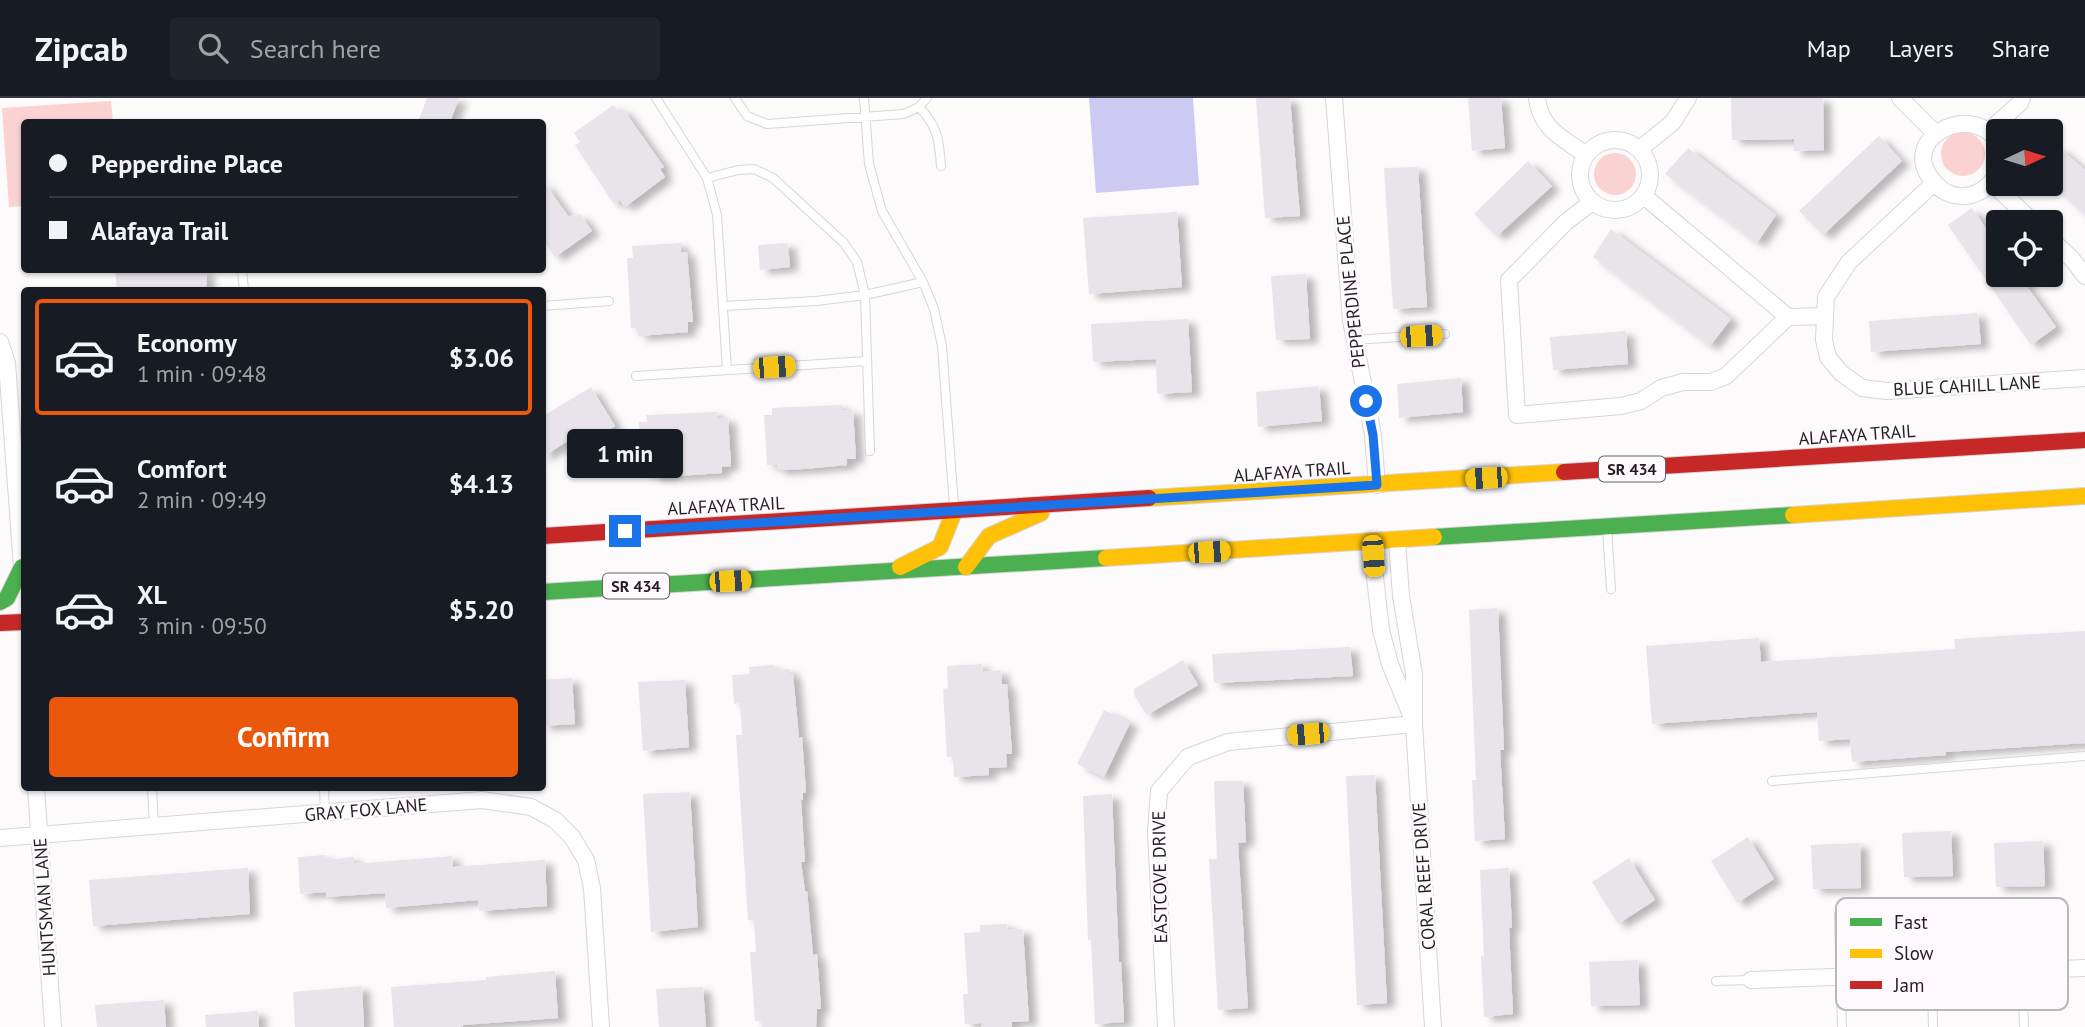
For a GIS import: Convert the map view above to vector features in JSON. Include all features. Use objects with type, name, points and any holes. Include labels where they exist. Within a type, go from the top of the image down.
[{"type":"main road","name":"ALAFAYA TRAIL","points":[[546,536],[2085,440]]},
{"type":"main road","name":"SR 434","points":[[546,592],[2085,496]]},
{"type":"main road","points":[[966,567],[989,536],[1058,506]]},
{"type":"main road","points":[[890,572],[940,547],[954,512]]},
{"type":"main road","points":[[0,569],[21,567]]},
{"type":"main road","points":[[0,602],[7,598],[21,571]]},
{"type":"main road","points":[[0,624],[21,622]]},
{"type":"street","name":"PEPPERDINE PLACE","points":[[1334,98],[1354,340],[1373,435],[1377,485]]},
{"type":"street","points":[[1537,98],[1539,113],[1551,130],[1586,155]]},
{"type":"street","points":[[1640,149],[1674,122],[1688,98]]},
{"type":"street","points":[[1900,98],[1933,131]]},
{"type":"street","points":[[2008,119],[2022,98]]},
{"type":"street","points":[[1986,127],[1980,121],[1968,118],[1942,122],[1926,143],[1923,156],[1925,169],[1934,183],[1952,195],[1977,193],[1986,184]]},
{"type":"street","points":[[1612,139],[1631,143],[1640,149],[1650,166],[1651,177],[1644,196],[1636,204],[1613,211],[1592,202],[1581,184],[1582,164],[1593,147],[1612,139]]},
{"type":"street","name":"BLUE CAHILL LANE","points":[[1934,183],[1849,262],[1826,297],[1824,340],[1828,357],[1841,373],[1862,388],[1887,391],[2085,378]]},
{"type":"street","points":[[1644,196],[1788,317],[1825,316]]},
{"type":"street","points":[[2012,196],[2023,210]]},
{"type":"street","points":[[1592,202],[1566,222],[1509,280],[1517,415],[1621,407],[1641,401],[1661,388],[1683,382],[1711,382],[1726,376],[1788,317]]},
{"type":"street","points":[[2063,250],[2085,276]]},
{"type":"street","points":[[0,342],[21,545]]},
{"type":"street","name":"CORAL REEF DRIVE","points":[[1397,540],[1401,596],[1414,674],[1414,724],[1433,1027]]},
{"type":"street","name":"CORAL REEF DRIVE","points":[[1371,542],[1381,631],[1390,664],[1414,724]]},
{"type":"street","name":"EASTCOVE DRIVE","points":[[1166,1027],[1156,832],[1159,790],[1188,757],[1228,742],[1414,724]]},
{"type":"street","name":"HUNTSMAN LANE","points":[[36,791],[53,1027]]},
{"type":"street","name":"GRAY FOX LANE","points":[[0,838],[482,800],[531,807],[555,820],[572,837],[586,860],[592,888],[601,1027]]},
{"type":"street","points":[[1752,980],[1836,977]]},
{"type":"lane","points":[[656,98],[706,177],[717,215],[727,370]]},
{"type":"lane","points":[[735,98],[747,116],[766,124],[904,114],[919,107],[927,98]]},
{"type":"lane","points":[[864,98],[869,164],[882,211],[923,282],[942,346],[954,512]]},
{"type":"lane","points":[[919,107],[934,122],[940,144],[941,166]]},
{"type":"lane","points":[[706,177],[754,169],[773,178],[844,243],[857,262],[865,295],[870,451]]},
{"type":"lane","points":[[723,306],[816,301],[865,295],[923,282]]},
{"type":"lane","points":[[546,306],[610,301]]},
{"type":"lane","points":[[1354,340],[1445,334]]},
{"type":"lane","points":[[636,376],[867,361]]},
{"type":"lane","points":[[1606,527],[1611,589]]},
{"type":"lane","points":[[1772,781],[2085,756]]},
{"type":"lane","points":[[152,791],[154,827]]},
{"type":"lane","points":[[324,791],[326,814]]},
{"type":"lane","points":[[1716,981],[1752,980]]},
{"type":"shaded area","points":[[111,101],[113,119],[21,119],[21,206],[9,207],[2,108]]},
{"type":"shaded area","points":[[1963,132],[1978,139],[1985,154],[1978,169],[1963,176],[1948,169],[1941,154],[1948,139]]},
{"type":"shaded area","points":[[1615,153],[1630,159],[1636,174],[1630,189],[1615,195],[1600,189],[1594,174],[1600,159]]},
{"type":"water","points":[[1089,98],[1193,98],[1199,185],[1096,193]]},
{"type":"building","points":[[427,98],[459,98],[451,119],[419,119]]},
{"type":"building","points":[[1256,98],[1290,98],[1300,216],[1265,218]]},
{"type":"building","points":[[1468,98],[1501,98],[1505,148],[1472,151]]},
{"type":"building","points":[[1731,98],[1823,98],[1824,150],[1794,151],[1794,139],[1732,140]]},
{"type":"building","points":[[613,105],[619,112],[623,109],[664,167],[660,169],[665,177],[625,207],[620,200],[614,204],[575,145],[580,142],[574,133]]},
{"type":"building","points":[[1879,136],[1902,161],[1823,235],[1799,211]]},
{"type":"building","points":[[1688,148],[1776,215],[1757,243],[1665,174]]},
{"type":"building","points":[[2063,151],[2085,170],[2085,215],[2063,195]]},
{"type":"building","points":[[1528,161],[1552,186],[1497,236],[1474,214]]},
{"type":"building","points":[[1418,167],[1427,307],[1393,309],[1384,168]]},
{"type":"building","points":[[546,185],[569,217],[580,214],[592,231],[555,257],[546,245]]},
{"type":"building","points":[[1972,208],[1986,228],[1986,280],[1948,225]]},
{"type":"building","points":[[1177,212],[1182,287],[1089,294],[1083,218]]},
{"type":"building","points":[[1611,229],[1731,319],[1710,346],[1593,257]]},
{"type":"building","points":[[681,243],[681,252],[687,252],[693,322],[688,322],[688,332],[638,336],[638,328],[631,328],[627,258],[633,258],[632,246]]},
{"type":"building","points":[[788,243],[790,267],[760,270],[758,245]]},
{"type":"building","points":[[115,273],[206,273],[207,287],[117,287]]},
{"type":"building","points":[[1306,274],[1310,339],[1276,340],[1271,276]]},
{"type":"building","points":[[1991,287],[2028,287],[2056,327],[2031,345]]},
{"type":"building","points":[[1978,313],[1981,344],[1871,352],[1869,321]]},
{"type":"building","points":[[1188,319],[1192,392],[1157,394],[1156,359],[1093,362],[1091,324]]},
{"type":"building","points":[[1626,331],[1628,364],[1553,370],[1550,337]]},
{"type":"building","points":[[1461,378],[1463,412],[1399,418],[1397,384]]},
{"type":"building","points":[[1319,386],[1322,421],[1258,427],[1256,392]]},
{"type":"building","points":[[591,387],[615,426],[596,438],[586,430],[546,455],[546,415]]},
{"type":"building","points":[[842,405],[842,410],[853,410],[856,459],[847,459],[847,465],[803,469],[777,470],[777,465],[767,465],[764,415],[772,415],[772,408]]},
{"type":"building","points":[[717,412],[716,418],[728,418],[731,466],[722,467],[722,473],[652,477],[652,472],[642,473],[639,422],[647,422],[646,415]]},
{"type":"building","points":[[1498,608],[1504,750],[1500,750],[1505,839],[1475,841],[1472,780],[1476,780],[1469,610]]},
{"type":"building","points":[[2085,631],[2085,743],[1946,752],[1946,755],[1852,762],[1850,739],[1819,741],[1817,712],[1652,724],[1646,646],[1759,638],[1761,662],[1955,649],[1954,639]]},
{"type":"building","points":[[1350,647],[1353,676],[1214,683],[1212,654]]},
{"type":"building","points":[[1183,660],[1198,685],[1147,715],[1134,695],[1134,689]]},
{"type":"building","points":[[982,664],[983,672],[1001,670],[1002,684],[1007,684],[1012,754],[1006,754],[1007,767],[989,768],[989,775],[954,777],[953,757],[947,757],[943,689],[948,688],[947,666]]},
{"type":"building","points":[[774,665],[775,670],[790,669],[790,674],[793,674],[799,738],[802,737],[806,792],[801,800],[805,862],[801,862],[807,891],[813,955],[817,954],[821,1009],[817,1009],[816,1027],[762,1027],[761,1021],[755,1021],[750,952],[756,952],[754,920],[748,920],[736,735],[742,735],[740,703],[734,704],[732,675],[750,674],[749,667]]},
{"type":"building","points":[[572,678],[575,724],[546,726],[546,680]]},
{"type":"building","points":[[685,680],[689,747],[643,751],[638,682]]},
{"type":"building","points":[[1104,710],[1130,723],[1104,777],[1077,764]]},
{"type":"building","points":[[1375,775],[1387,1003],[1357,1005],[1346,776]]},
{"type":"building","points":[[1214,781],[1243,781],[1246,842],[1238,843],[1248,1008],[1218,1010],[1209,859],[1217,859]]},
{"type":"building","points":[[690,792],[698,927],[651,932],[643,794]]},
{"type":"building","points":[[1112,794],[1124,1022],[1095,1024],[1091,940],[1088,940],[1083,796]]},
{"type":"building","points":[[1951,831],[1953,876],[1904,877],[1902,833]]},
{"type":"building","points":[[1748,837],[1774,879],[1737,903],[1711,861]]},
{"type":"building","points":[[2043,841],[2045,886],[1996,887],[1994,843]]},
{"type":"building","points":[[1860,843],[1861,888],[1813,889],[1811,845]]},
{"type":"building","points":[[325,855],[325,860],[354,857],[354,864],[452,856],[453,867],[545,860],[547,906],[479,911],[478,900],[386,908],[385,893],[326,897],[326,892],[300,894],[298,857]]},
{"type":"building","points":[[1629,858],[1655,900],[1618,924],[1592,882]]},
{"type":"building","points":[[248,868],[250,914],[93,926],[89,880]]},
{"type":"building","points":[[1509,868],[1513,1014],[1484,1017],[1480,870]]},
{"type":"building","points":[[1007,924],[1008,930],[1023,929],[1029,1021],[1012,1022],[1012,1027],[965,1024],[963,994],[968,994],[964,933],[980,932],[980,925]]},
{"type":"building","points":[[1638,960],[1640,1005],[1591,1006],[1589,962]]},
{"type":"building","points":[[555,971],[558,1018],[463,1027],[394,1027],[391,987],[486,980],[486,977]]},
{"type":"building","points":[[362,986],[364,1027],[295,1027],[293,992]]},
{"type":"building","points":[[703,987],[706,1027],[659,1027],[656,989]]},
{"type":"building","points":[[164,1000],[166,1027],[97,1027],[95,1005]]},
{"type":"building","points":[[258,1011],[259,1027],[206,1027],[205,1015]]},
{"type":"traffic: fast","points":[[1434,537],[1793,515]]},
{"type":"traffic: fast","points":[[546,592],[1106,558]]},
{"type":"traffic: fast","points":[[0,602],[7,598],[21,569]]},
{"type":"traffic: slow","points":[[1149,498],[1564,472]]},
{"type":"traffic: slow","points":[[1793,515],[2085,496]]},
{"type":"traffic: slow","points":[[900,567],[940,547],[954,512]]},
{"type":"traffic: slow","points":[[966,567],[989,536],[1041,513]]},
{"type":"traffic: slow","points":[[1106,558],[1434,537]]},
{"type":"traffic: jam","points":[[1564,472],[2085,440]]},
{"type":"traffic: jam","points":[[546,536],[1149,498]]},
{"type":"traffic: jam","points":[[0,623],[21,622]]},
{"type":"route","points":[[625,531],[1377,485],[1373,435],[1366,401]]}]
